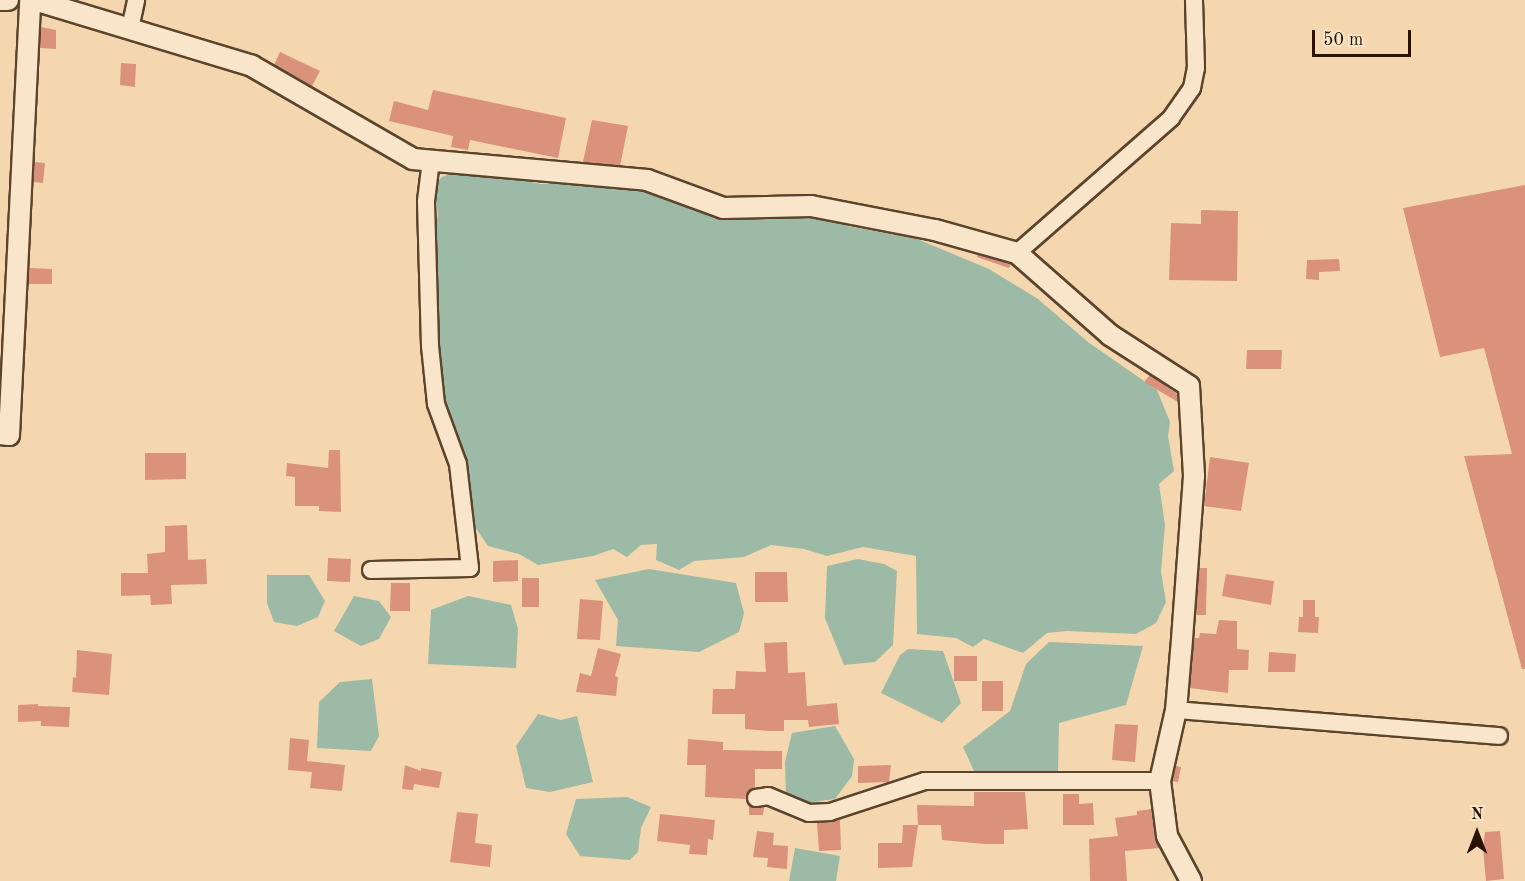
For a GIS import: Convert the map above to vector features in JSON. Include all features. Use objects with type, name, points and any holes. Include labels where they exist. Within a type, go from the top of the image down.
[{"type":"street","points":[[0,0],[8,0]]},
{"type":"street","points":[[0,434],[9,435],[32,0],[252,66],[413,159],[647,180],[723,208],[811,206],[935,230],[1017,253],[1110,335],[1189,386],[1194,476],[1176,710],[1160,781],[1167,836],[1191,881]]},
{"type":"street","points":[[130,29],[136,0]]},
{"type":"street","points":[[1017,253],[1171,118],[1192,88],[1196,68],[1194,0]]},
{"type":"street","points":[[371,570],[470,567],[458,464],[435,404],[430,346],[426,201],[431,162]]},
{"type":"street","points":[[1176,710],[1498,736]]},
{"type":"street","points":[[756,798],[768,796],[809,813],[830,812],[925,781],[1160,781]]},
{"type":"shaded area","points":[[455,172],[483,173],[541,184],[647,180],[727,211],[811,203],[847,226],[917,239],[989,269],[1038,299],[1088,342],[1157,390],[1170,422],[1168,436],[1174,471],[1159,484],[1165,525],[1161,572],[1166,602],[1156,623],[1136,634],[1067,631],[1047,633],[1023,653],[984,639],[973,647],[956,638],[917,634],[916,556],[863,547],[827,556],[804,549],[771,545],[744,557],[694,561],[679,570],[656,560],[657,544],[641,545],[627,557],[613,549],[593,556],[538,565],[519,554],[488,546],[471,521],[442,410],[437,353],[438,281],[432,244],[438,215],[434,185],[442,177]]},
{"type":"shaded area","points":[[858,559],[884,564],[897,571],[893,645],[875,662],[844,665],[825,618],[827,566]]},
{"type":"shaded area","points":[[649,569],[736,583],[744,613],[739,632],[699,652],[616,646],[618,620],[595,580]]},
{"type":"shaded area","points":[[267,575],[309,575],[325,601],[318,617],[297,626],[274,622],[267,603]]},
{"type":"shaded area","points":[[354,596],[379,601],[391,617],[379,639],[361,646],[334,631]]},
{"type":"shaded area","points":[[468,596],[511,605],[518,629],[516,668],[428,664],[431,610]]},
{"type":"shaded area","points":[[1049,642],[1143,646],[1126,705],[1059,723],[1058,772],[1038,777],[974,771],[963,747],[1010,711],[1026,664]]},
{"type":"shaded area","points":[[908,649],[943,651],[961,703],[942,723],[881,693],[900,655]]},
{"type":"shaded area","points":[[372,679],[379,736],[371,751],[317,748],[319,702],[340,682]]},
{"type":"shaded area","points":[[538,714],[561,720],[577,716],[593,782],[550,792],[526,788],[516,746]]},
{"type":"shaded area","points":[[835,726],[854,759],[852,776],[835,799],[799,804],[786,798],[785,762],[792,733]]},
{"type":"shaded area","points":[[627,797],[651,807],[641,828],[638,852],[630,860],[580,856],[566,834],[576,799]]},
{"type":"shaded area","points":[[795,848],[840,856],[836,881],[789,881]]},
{"type":"building","points":[[41,27],[56,30],[56,49],[40,48]]},
{"type":"building","points":[[280,52],[320,71],[312,86],[274,65]]},
{"type":"building","points":[[121,63],[136,64],[135,87],[120,85]]},
{"type":"building","points":[[433,90],[566,118],[558,158],[470,140],[468,150],[451,147],[453,136],[389,121],[394,101],[428,110]]},
{"type":"building","points":[[592,120],[628,126],[620,166],[583,162]]},
{"type":"building","points":[[34,162],[45,163],[43,183],[33,182]]},
{"type":"building","points":[[1525,185],[1525,669],[1522,669],[1464,456],[1512,454],[1484,348],[1440,357],[1403,208]]},
{"type":"building","points":[[1201,210],[1238,211],[1237,281],[1169,280],[1171,223],[1201,224]]},
{"type":"building","points":[[978,254],[1011,264],[1009,268],[977,257]]},
{"type":"building","points":[[1339,259],[1340,271],[1319,272],[1319,280],[1306,279],[1307,260]]},
{"type":"building","points":[[29,268],[52,269],[52,284],[28,284]]},
{"type":"building","points":[[1247,350],[1282,350],[1281,369],[1246,369]]},
{"type":"building","points":[[1150,375],[1177,394],[1178,402],[1144,382]]},
{"type":"building","points":[[329,450],[340,450],[341,512],[319,511],[319,506],[295,506],[295,477],[286,476],[287,463],[328,468]]},
{"type":"building","points":[[145,453],[186,453],[186,479],[145,480]]},
{"type":"building","points":[[1210,457],[1249,463],[1241,511],[1204,506]]},
{"type":"building","points":[[187,525],[188,560],[206,559],[207,584],[171,585],[172,604],[151,605],[150,595],[121,596],[121,573],[148,573],[147,554],[165,552],[165,526]]},
{"type":"building","points":[[328,558],[351,559],[350,582],[327,581]]},
{"type":"building","points":[[518,560],[518,581],[493,582],[493,561]]},
{"type":"building","points":[[1199,568],[1207,568],[1206,615],[1196,615]]},
{"type":"building","points":[[755,572],[787,572],[788,602],[755,602]]},
{"type":"building","points":[[1226,574],[1274,581],[1271,605],[1222,596]]},
{"type":"building","points":[[522,578],[539,578],[539,607],[522,607]]},
{"type":"building","points":[[391,583],[410,583],[410,611],[390,611]]},
{"type":"building","points":[[580,599],[603,601],[600,640],[577,639]]},
{"type":"building","points":[[1303,600],[1315,600],[1315,617],[1319,617],[1318,633],[1298,632],[1299,617],[1303,617]]},
{"type":"building","points":[[1219,620],[1237,621],[1237,649],[1249,650],[1248,670],[1229,670],[1228,693],[1190,688],[1194,638],[1199,638],[1200,633],[1216,634]]},
{"type":"building","points":[[787,642],[788,673],[805,672],[807,706],[837,703],[839,724],[809,727],[808,720],[784,720],[784,731],[769,731],[745,729],[745,714],[712,714],[713,689],[735,689],[736,671],[766,672],[764,643]]},
{"type":"building","points":[[598,648],[621,654],[615,676],[618,677],[616,696],[576,692],[580,673],[591,676]]},
{"type":"building","points":[[77,650],[112,654],[109,695],[72,692],[73,677],[76,678]]},
{"type":"building","points":[[1269,652],[1296,654],[1295,672],[1268,672]]},
{"type":"building","points":[[954,656],[977,656],[977,681],[954,681]]},
{"type":"building","points":[[982,681],[1003,681],[1003,711],[982,711]]},
{"type":"building","points":[[38,704],[38,706],[70,707],[69,727],[41,726],[41,721],[18,722],[18,705]]},
{"type":"building","points":[[1115,724],[1138,725],[1135,762],[1112,760]]},
{"type":"building","points":[[290,738],[309,740],[307,761],[345,765],[342,791],[310,788],[312,772],[288,770]]},
{"type":"building","points":[[688,739],[723,742],[723,750],[782,751],[782,769],[755,769],[755,788],[749,790],[746,799],[705,797],[706,765],[687,765]]},
{"type":"building","points":[[405,765],[421,771],[421,768],[442,772],[439,788],[414,784],[413,790],[402,789]]},
{"type":"building","points":[[891,765],[889,782],[858,783],[858,766]]},
{"type":"building","points":[[1176,766],[1181,767],[1178,782],[1172,781]]},
{"type":"building","points":[[974,792],[1025,792],[1028,829],[1004,830],[1004,844],[942,840],[941,825],[918,825],[917,805],[974,806]]},
{"type":"building","points":[[1063,794],[1079,794],[1079,804],[1093,803],[1094,825],[1063,825]]},
{"type":"building","points":[[749,806],[764,807],[763,815],[749,815]]},
{"type":"building","points":[[1151,809],[1155,838],[1160,848],[1125,851],[1127,881],[1090,881],[1089,839],[1118,836],[1115,818],[1137,815],[1137,811]]},
{"type":"building","points":[[457,812],[478,814],[475,843],[492,845],[490,867],[450,862]]},
{"type":"building","points":[[660,814],[715,820],[713,840],[708,839],[707,855],[689,854],[690,845],[657,841]]},
{"type":"building","points":[[840,820],[841,850],[819,851],[817,823]]},
{"type":"building","points":[[903,825],[918,825],[912,867],[878,868],[878,843],[902,843]]},
{"type":"building","points":[[757,831],[774,833],[773,845],[788,846],[787,869],[767,867],[768,858],[753,857]]},
{"type":"building","points":[[1500,831],[1504,879],[1486,881],[1483,849],[1485,832]]}]
